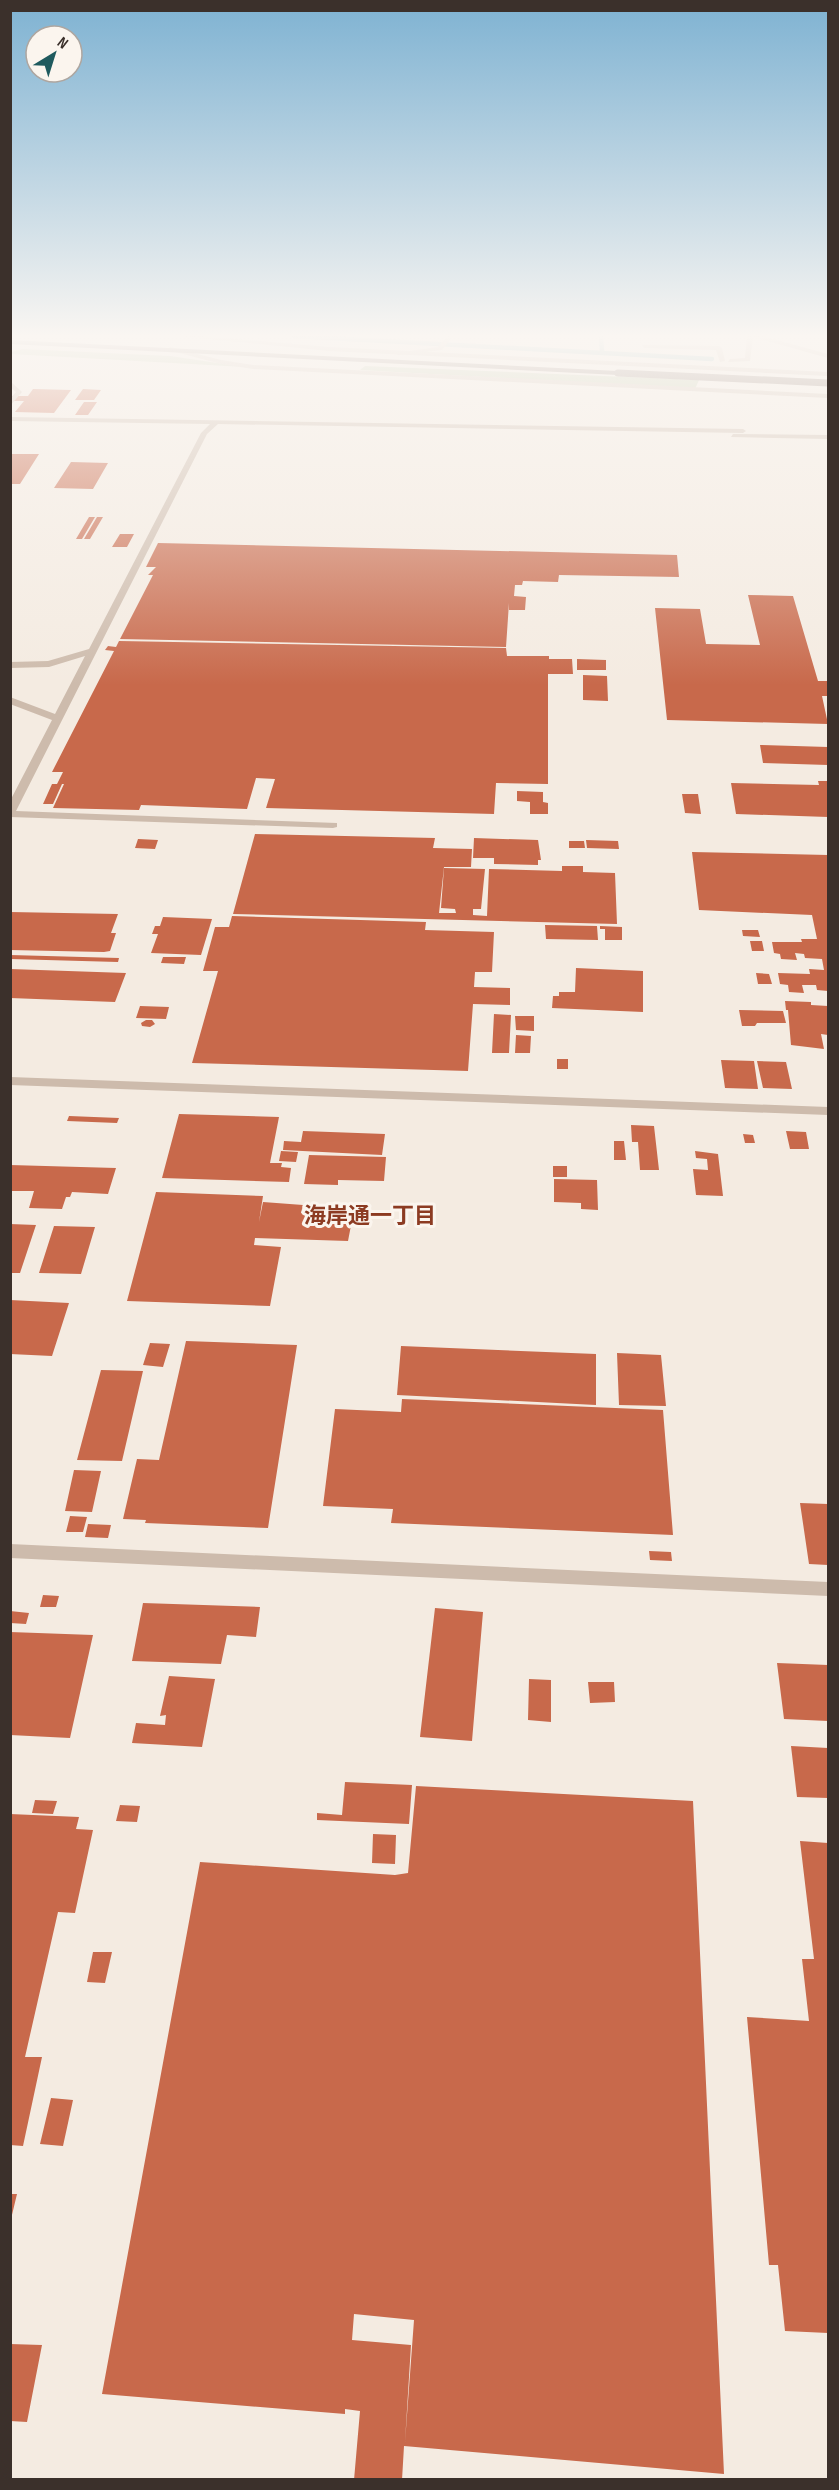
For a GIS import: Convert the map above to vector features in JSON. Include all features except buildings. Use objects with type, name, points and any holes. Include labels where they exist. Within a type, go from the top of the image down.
[{"type":"street","points":[[194,452],[10,813],[333,825]]},
{"type":"street","points":[[10,665],[49,664],[93,651]]},
{"type":"street","points":[[10,700],[59,719]]},
{"type":"street","points":[[10,1081],[828,1111]]},
{"type":"street","points":[[10,1551],[828,1589]]},
{"type":"district","name":"海岸通一丁目","points":[[370,1216]]}]
